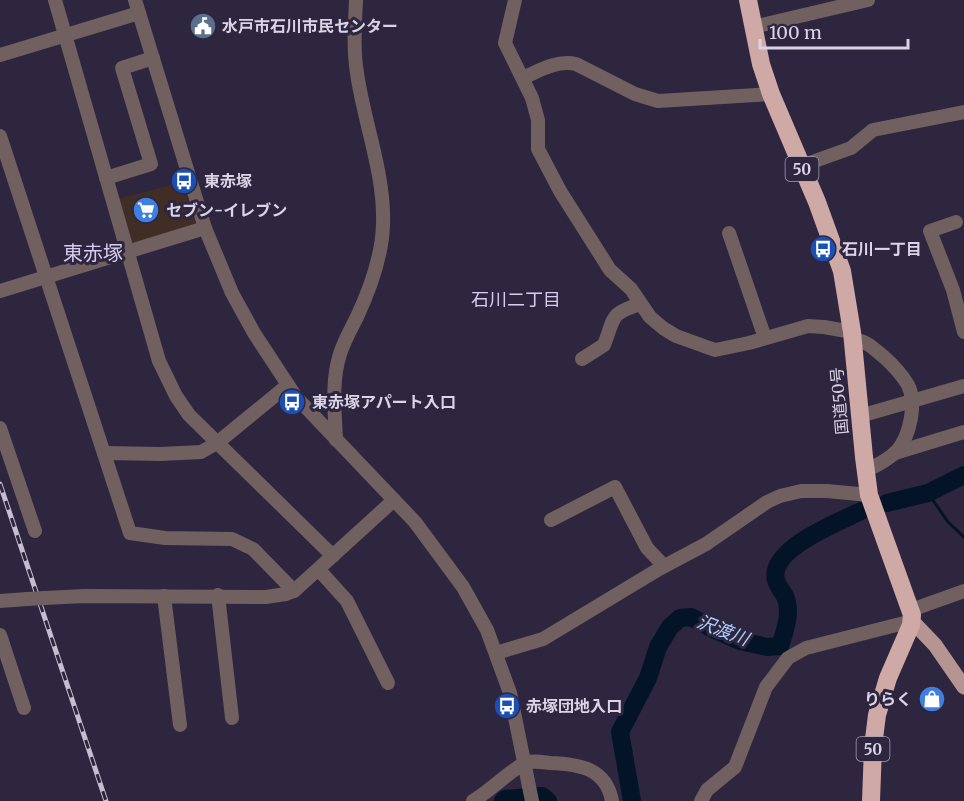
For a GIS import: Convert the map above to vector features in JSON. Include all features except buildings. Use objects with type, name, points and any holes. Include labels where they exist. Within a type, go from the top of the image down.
[{"type":"highway","name":"国道50号","points":[[748,0],[771,94],[833,243],[846,289],[869,495],[911,615]]},
{"type":"highway","name":"50","points":[[872,801],[873,747],[877,715],[911,615]]},
{"type":"main road","points":[[911,615],[964,687]]},
{"type":"street","points":[[55,0],[159,361],[167,381],[189,415],[333,556]]},
{"type":"street","points":[[336,440],[335,374],[340,352],[359,313],[378,262],[383,226],[382,200],[357,73],[356,0]]},
{"type":"street","points":[[515,0],[505,43],[535,106],[538,120],[538,149],[560,191],[610,270],[631,290],[650,317],[663,328],[676,336],[715,350],[808,326],[824,327],[865,341],[894,366],[909,386],[912,401],[906,431],[895,453]]},
{"type":"street","points":[[753,27],[867,0]]},
{"type":"street","points":[[0,55],[65,36],[140,5],[153,58],[205,228],[232,294],[288,385],[336,440],[415,522],[453,571],[478,614],[496,653],[510,693],[532,801]]},
{"type":"street","points":[[106,178],[151,164],[122,68],[153,58]]},
{"type":"street","points":[[523,78],[552,65],[567,62],[576,64],[635,94],[658,101],[771,94]]},
{"type":"street","points":[[801,166],[850,148],[873,130],[964,112]]},
{"type":"street","points":[[0,136],[130,533],[165,538],[232,539],[253,549],[294,591]]},
{"type":"street","points":[[956,222],[930,231],[953,290],[964,332]]},
{"type":"street","points":[[0,291],[205,228]]},
{"type":"street","points":[[729,233],[765,338]]},
{"type":"street","points":[[582,359],[604,345],[612,321],[620,311],[640,304]]},
{"type":"street","points":[[104,453],[193,454],[208,449],[288,385]]},
{"type":"street","points":[[860,416],[964,386]]},
{"type":"street","points":[[0,428],[35,531]]},
{"type":"street","points":[[866,471],[895,453],[964,432]]},
{"type":"street","points":[[551,520],[615,487],[647,548],[664,566]]},
{"type":"street","points":[[496,653],[543,639],[664,566],[706,544],[767,502],[790,492],[827,491],[869,495]]},
{"type":"street","points":[[0,601],[84,596],[277,596],[294,591],[394,500]]},
{"type":"street","points":[[319,570],[347,601],[388,683]]},
{"type":"street","points":[[701,801],[707,790],[735,767],[766,687],[788,658],[806,648],[911,615],[964,591]]},
{"type":"street","points":[[164,596],[180,725]]},
{"type":"street","points":[[218,596],[232,718]]},
{"type":"street","points":[[0,635],[24,708]]},
{"type":"street","points":[[473,801],[487,793],[524,763],[534,762],[571,764],[586,768],[605,781],[612,801]]},
{"type":"shaded area","points":[[183,182],[195,223],[191,227],[135,244],[130,241],[118,199]]},
{"type":"waterway","name":"沢渡川","points":[[887,503],[928,493],[964,475]]},
{"type":"waterway","points":[[928,493],[948,522],[964,537]]},
{"type":"waterway","name":"沢渡川","points":[[632,801],[620,732],[648,678],[658,647],[670,627],[680,618],[691,617],[740,641],[767,647],[780,646],[786,628],[788,608],[785,596],[776,580],[776,569],[783,558],[807,538],[861,511]]},
{"type":"waterway","name":"沢渡川","points":[[503,801],[542,796],[548,801]]},
{"type":"railway","points":[[0,484],[106,801]]},
{"type":"place","name":"水戸市石川市民センター","points":[[203,26]]},
{"type":"place","name":"東赤塚","points":[[184,181]]},
{"type":"place","name":"セブン-イレブン","points":[[146,210]]},
{"type":"place","name":"石川一丁目","points":[[823,249]]},
{"type":"place","name":"東赤塚アパート入口","points":[[292,402]]},
{"type":"place","name":"りらく","points":[[932,699]]},
{"type":"place","name":"赤塚団地入口","points":[[507,706]]},
{"type":"district","name":"東赤塚","points":[[93,252]]},
{"type":"district","name":"石川二丁目","points":[[516,299]]}]
